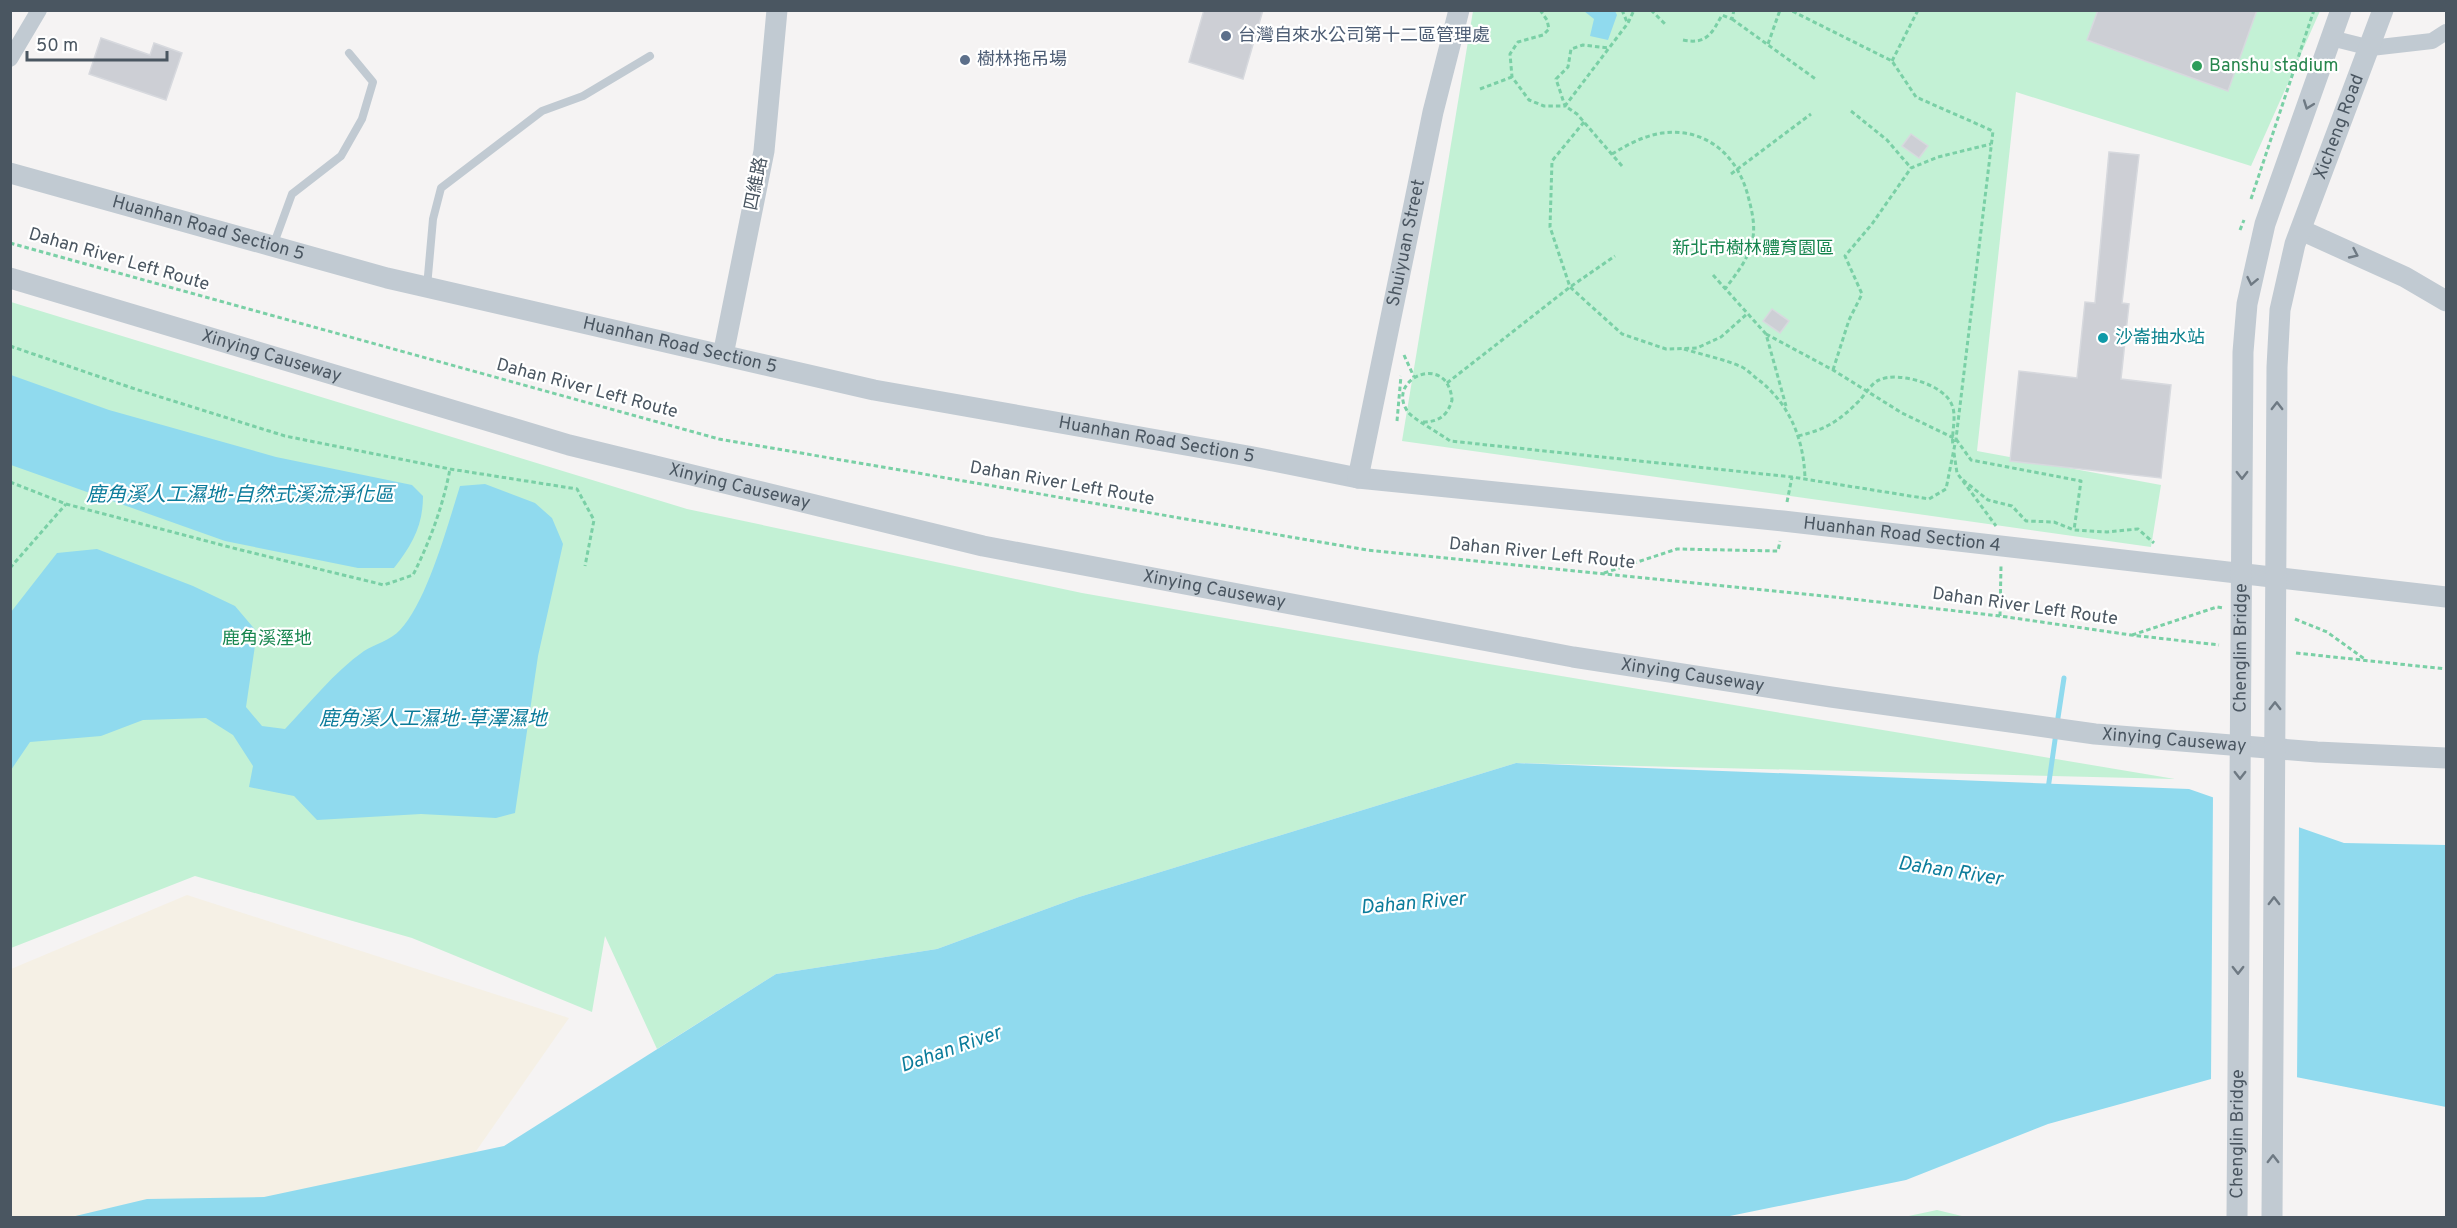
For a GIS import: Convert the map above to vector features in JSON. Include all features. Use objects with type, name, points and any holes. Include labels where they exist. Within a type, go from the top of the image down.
[{"type":"street","points":[[10,59],[39,10]]},
{"type":"street","name":"四維路","points":[[723,355],[764,151],[777,10]]},
{"type":"street","name":"Shuiyuan Street","points":[[1358,478],[1433,112],[1459,10]]},
{"type":"street","name":"Xicheng Road","points":[[2265,224],[2341,10]]},
{"type":"street","name":"Xicheng Road","points":[[2298,237],[2371,48],[2383,10]]},
{"type":"street","points":[[2331,38],[2371,48],[2432,41],[2446,32]]},
{"type":"street","name":"Huanhan Road Section 5","points":[[10,173],[427,287],[874,390],[1248,456],[1358,478]]},
{"type":"street","name":"Chenglin Bridge","points":[[2237,1218],[2243,352],[2247,304],[2265,224]]},
{"type":"street","points":[[2298,237],[2405,277],[2446,301]]},
{"type":"street","name":"Chenglin Bridge","points":[[2272,1218],[2277,367],[2280,310],[2298,237]]},
{"type":"street","name":"Xinying Causeway","points":[[10,278],[569,445],[984,546],[1573,657],[1831,697],[2095,734],[2317,752],[2446,758]]},
{"type":"street","name":"Huanhan Road Section 4","points":[[1358,478],[1783,521],[2446,597]]},
{"type":"lane","points":[[273,246],[292,194],[341,156],[362,119],[373,82],[349,53]]},
{"type":"lane","points":[[427,287],[434,219],[441,188],[542,111],[583,96],[650,57]]},
{"type":"path","points":[[1540,10],[1547,20],[1549,29],[1543,35],[1518,42],[1510,54],[1512,77],[1529,100],[1544,106],[1565,106]]},
{"type":"path","points":[[1622,10],[1628,23]]},
{"type":"path","points":[[1565,106],[1628,23],[1634,10]]},
{"type":"path","points":[[1651,10],[1666,25]]},
{"type":"path","points":[[1732,19],[1734,10]]},
{"type":"path","points":[[1768,44],[1780,10]]},
{"type":"path","points":[[1424,422],[1440,419],[1450,407],[1452,392],[1447,383],[1437,375],[1429,373],[1414,377],[1404,390],[1405,406],[1416,419],[1424,422],[1450,441],[1792,477],[1929,499],[1947,489],[1956,439],[1993,131],[1916,97],[1892,61],[1790,10]]},
{"type":"path","points":[[1892,61],[1918,10]]},
{"type":"path","points":[[2248,208],[2314,10]]},
{"type":"path","points":[[1683,40],[1695,43],[1710,35],[1722,15],[1732,19],[1816,80]]},
{"type":"path","points":[[1608,48],[1582,45],[1572,50],[1568,67],[1556,79],[1565,106],[1584,122],[1622,166]]},
{"type":"path","points":[[1480,88],[1512,77]]},
{"type":"path","points":[[1851,111],[1887,140],[1911,168]]},
{"type":"path","points":[[1731,174],[1811,114]]},
{"type":"path","points":[[1584,122],[1552,161],[1550,226],[1570,287],[1622,334],[1666,349],[1698,348],[1721,337],[1748,314]]},
{"type":"path","points":[[1612,154],[1633,141],[1662,133],[1694,134],[1719,147],[1739,168],[1753,216],[1752,240],[1744,263],[1725,289]]},
{"type":"path","points":[[1833,370],[1848,320],[1862,294],[1845,256],[1872,224],[1911,168],[1938,157],[1992,144]]},
{"type":"path","points":[[2241,230],[2244,219]]},
{"type":"path","name":"Dahan River Left Route","points":[[10,243],[719,439],[1367,550],[2000,615],[2131,635],[2219,645]]},
{"type":"path","points":[[1447,383],[1570,287],[1615,256]]},
{"type":"path","points":[[1713,275],[1766,334],[1833,370],[1902,413],[1956,439],[1971,460],[2081,481],[2074,530]]},
{"type":"path","points":[[1766,334],[1786,407],[1804,456],[1805,479]]},
{"type":"path","points":[[10,346],[135,389],[285,436],[450,469],[577,489],[594,520],[585,566]]},
{"type":"path","points":[[1680,348],[1743,368],[1770,388],[1786,407]]},
{"type":"path","points":[[1403,354],[1414,377]]},
{"type":"path","points":[[1798,436],[1821,430],[1841,419],[1878,380],[1892,377],[1922,380],[1944,395],[1952,405],[1952,441],[1957,473],[2002,532]]},
{"type":"path","points":[[10,483],[66,504],[384,585],[413,575],[430,538],[445,494],[450,469]]},
{"type":"path","points":[[1950,470],[1988,500],[2013,506],[2026,521],[2054,522],[2074,530],[2107,532],[2138,529],[2158,547],[2164,565]]},
{"type":"path","points":[[1603,574],[1677,549],[1778,551],[1792,477]]},
{"type":"path","points":[[10,568],[66,504]]},
{"type":"path","points":[[2000,615],[2001,556]]},
{"type":"path","points":[[2296,653],[2446,669]]},
{"type":"green space","name":"新北市樹林體育園區","points":[[1473,11],[2320,11],[2251,166],[2016,92],[1977,451],[2161,485],[2151,547],[1402,441]]},
{"type":"green space","name":"鹿角溪溼地","points":[[11,302],[687,509],[1082,593],[2175,779],[1516,763],[1079,897],[937,949],[776,974],[657,1049],[605,936],[592,1012],[412,938],[195,876],[11,948]]},
{"type":"green space","points":[[1937,1210],[1966,1217],[1904,1217]]},
{"type":"sand","points":[[187,895],[569,1018],[430,1217],[11,1218],[11,969]]},
{"type":"water","points":[[1584,11],[1615,11],[1617,15],[1608,40],[1590,36],[1594,19]]},
{"type":"water","name":"鹿角溪人工濕地-自然式溪流淨化區","points":[[11,375],[109,410],[276,457],[412,485],[423,496],[419,526],[394,568],[358,568],[225,541],[11,465]]},
{"type":"water","name":"鹿角溪人工濕地-草澤濕地","points":[[485,484],[535,503],[552,518],[563,544],[538,656],[515,813],[496,818],[421,814],[317,820],[294,796],[249,787],[253,766],[233,735],[206,718],[143,720],[101,736],[30,742],[11,770],[11,612],[57,553],[97,549],[193,586],[235,606],[257,632],[246,707],[262,726],[285,729],[332,678],[353,659],[400,630],[410,617],[428,582],[460,486]]},
{"type":"water","name":"Dahan River","points":[[1516,763],[2189,789],[2344,843],[2446,845],[2446,1107],[2251,1068],[2048,1124],[1906,1180],[1720,1218],[67,1218],[147,1199],[264,1197],[504,1146],[776,974],[937,949],[1079,897]]},
{"type":"pier","points":[[2213,794],[2299,824],[2297,1081],[2251,1071],[2211,1082]]},
{"type":"building","name":"台灣自來水公司第十二區管理處","points":[[1204,10],[1263,10],[1243,79],[1189,62]]},
{"type":"building","name":"Banshu stadium","points":[[2098,10],[2257,10],[2228,91],[2087,40]]},
{"type":"building","points":[[101,38],[150,55],[154,43],[182,53],[166,100],[89,74]]},
{"type":"building","points":[[1911,134],[1928,146],[1919,158],[1902,146]]},
{"type":"building","name":"沙崙抽水站","points":[[2109,152],[2139,155],[2122,303],[2129,304],[2121,379],[2171,385],[2161,478],[2010,461],[2019,371],[2077,378],[2085,302],[2095,303]]},
{"type":"building","points":[[1772,309],[1789,321],[1780,333],[1763,321]]},
{"type":"waterway","points":[[2057,724],[2064,678]]},
{"type":"waterway","points":[[2048,789],[2056,733]]},
{"type":"place","name":"台灣自來水公司第十二區管理處","points":[[1226,36]]},
{"type":"place","name":"樹林拖吊場","points":[[965,60]]},
{"type":"place","name":"Banshu stadium","points":[[2197,66]]},
{"type":"place","name":"沙崙抽水站","points":[[2103,338]]}]
